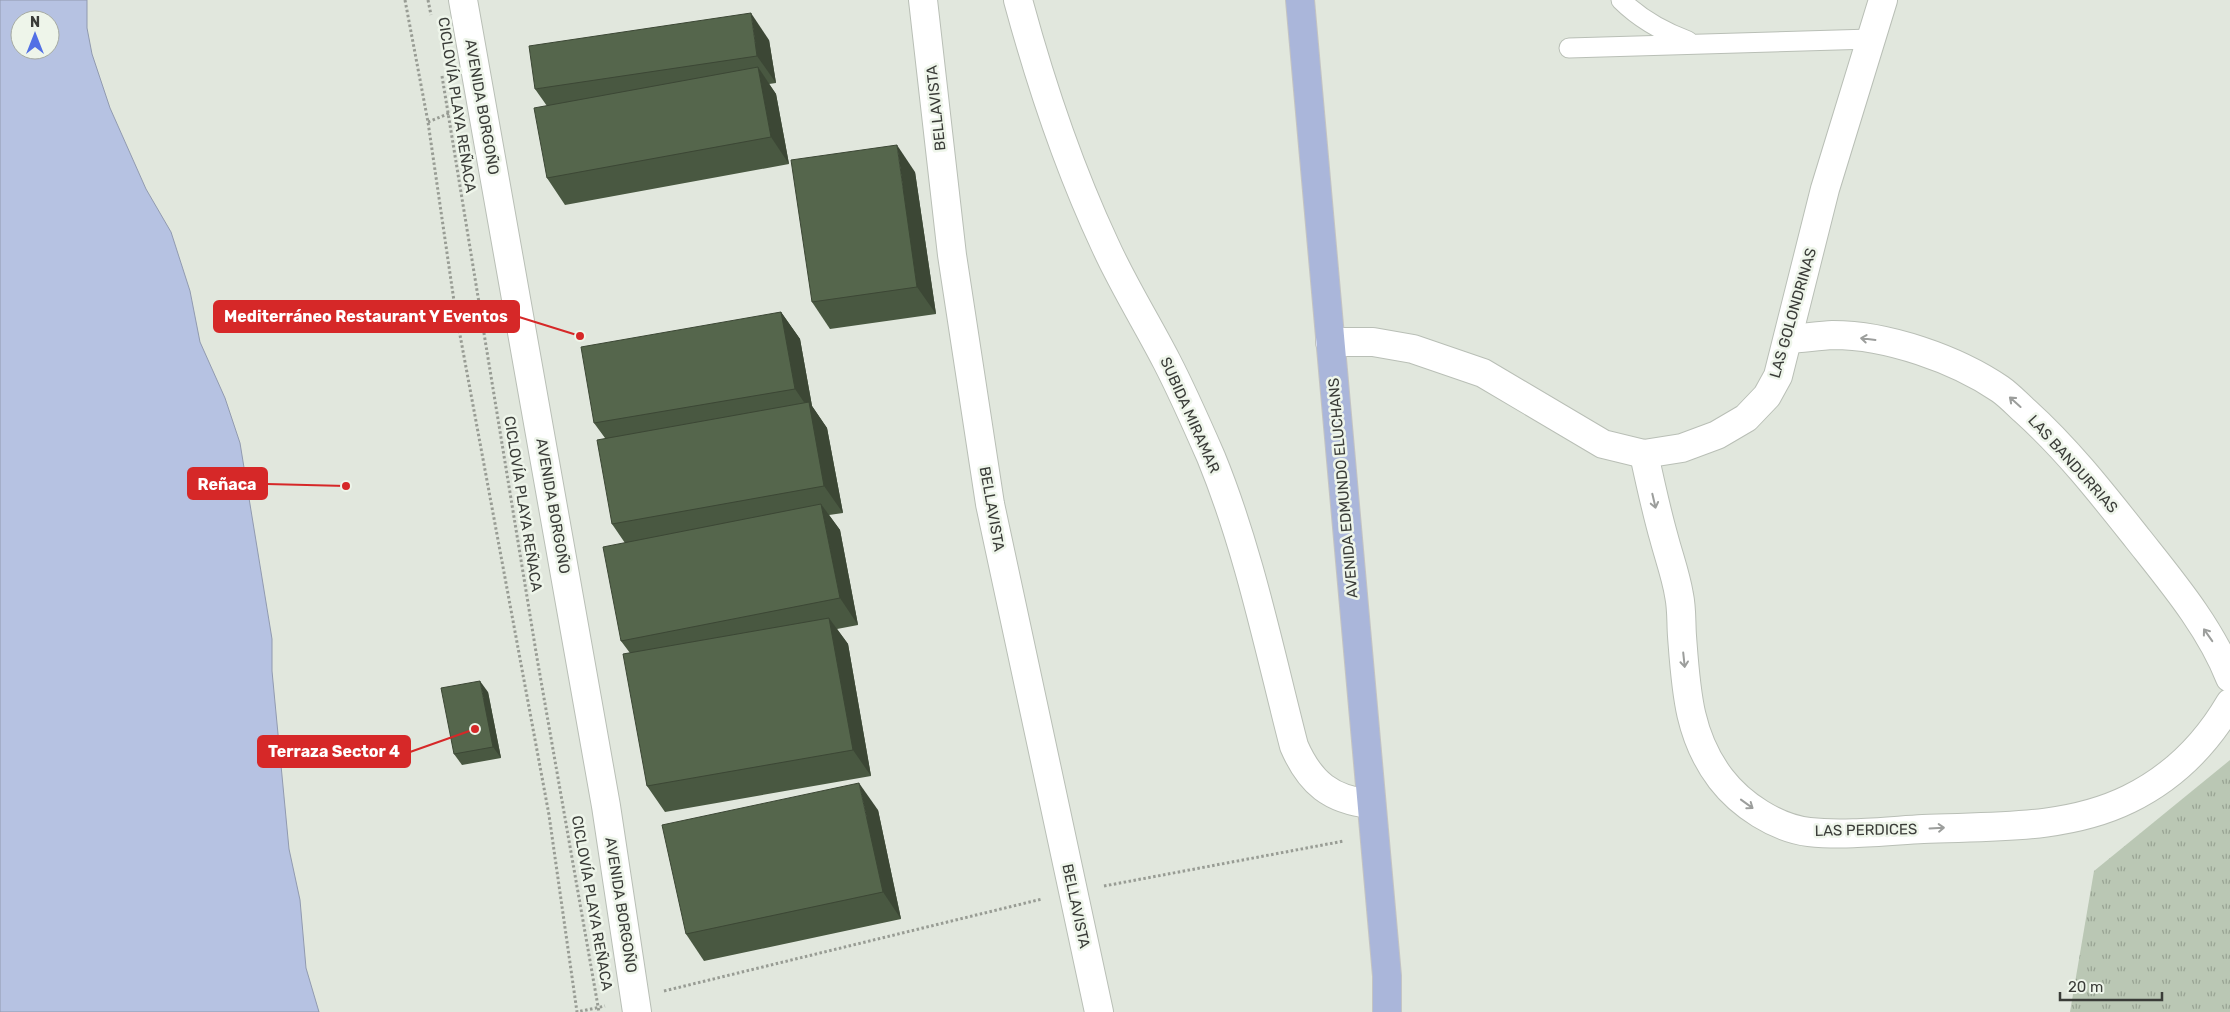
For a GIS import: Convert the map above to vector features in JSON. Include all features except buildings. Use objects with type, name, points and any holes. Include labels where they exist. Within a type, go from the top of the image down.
[{"type":"main road","name":"AVENIDA EDMUNDO ELUCHANS","points":[[1300,0],[1374,836],[1388,976],[1395,1012]]},
{"type":"main road","name":"AVENIDA EDMUNDO ELUCHANS","points":[[1388,976],[1388,1012]]},
{"type":"street","name":"AVENIDA BORGOÑO","points":[[463,0],[606,806],[636,1005]]},
{"type":"street","name":"BELLAVISTA","points":[[923,0],[952,255],[990,504],[1099,1012]]},
{"type":"street","name":"SUBIDA MIRAMAR","points":[[1018,0],[1047,103],[1074,176],[1106,247],[1191,410],[1212,459],[1246,560],[1294,746],[1301,762],[1311,776],[1337,796],[1351,802],[1371,804]]},
{"type":"street","name":"LAS GOLONDRINAS","points":[[1330,342],[1373,342],[1413,349],[1483,373],[1603,444],[1644,454],[1682,448],[1717,435],[1746,418],[1767,396],[1778,376],[1825,189],[1883,0]]},
{"type":"street","name":"LAS BANDURRIAS","points":[[1788,339],[1834,335],[1876,340],[1922,352],[1963,368],[2002,390],[2046,431],[2104,496],[2162,570],[2214,644],[2230,678]]},
{"type":"street","name":"LAS PERDICES","points":[[1644,454],[1679,596],[1689,705],[1697,738],[1722,781],[1740,799],[1761,814],[1784,825],[1808,832],[1874,832],[2030,824],[2064,820],[2097,812],[2129,799],[2156,784],[2180,765],[2202,744],[2230,703]]},
{"type":"lane","points":[[1621,0],[1648,22],[1697,44]]},
{"type":"lane","points":[[1569,48],[1871,38]]},
{"type":"path","points":[[405,0],[428,122],[455,308],[549,815],[577,1012]]},
{"type":"path","name":"CICLOVÍA PLAYA REÑACA","points":[[428,0],[432,18]]},
{"type":"path","name":"CICLOVÍA PLAYA REÑACA","points":[[441,72],[527,600],[599,1012]]},
{"type":"path","points":[[636,1005],[1073,892],[1374,836]]},
{"type":"green space","points":[[2230,760],[2230,1012],[2070,1012],[2094,871]]},
{"type":"water","points":[[0,0],[87,0],[87,28],[92,54],[110,108],[146,189],[171,232],[190,291],[200,342],[225,398],[240,443],[272,639],[272,671],[289,849],[300,900],[306,968],[319,1012],[0,1012]]},
{"type":"place","name":"Mediterráneo Restaurant Y Eventos","points":[[580,336]]},
{"type":"place","name":"Reñaca","points":[[346,486]]},
{"type":"place","name":"Terraza Sector 4","points":[[475,729]]}]
